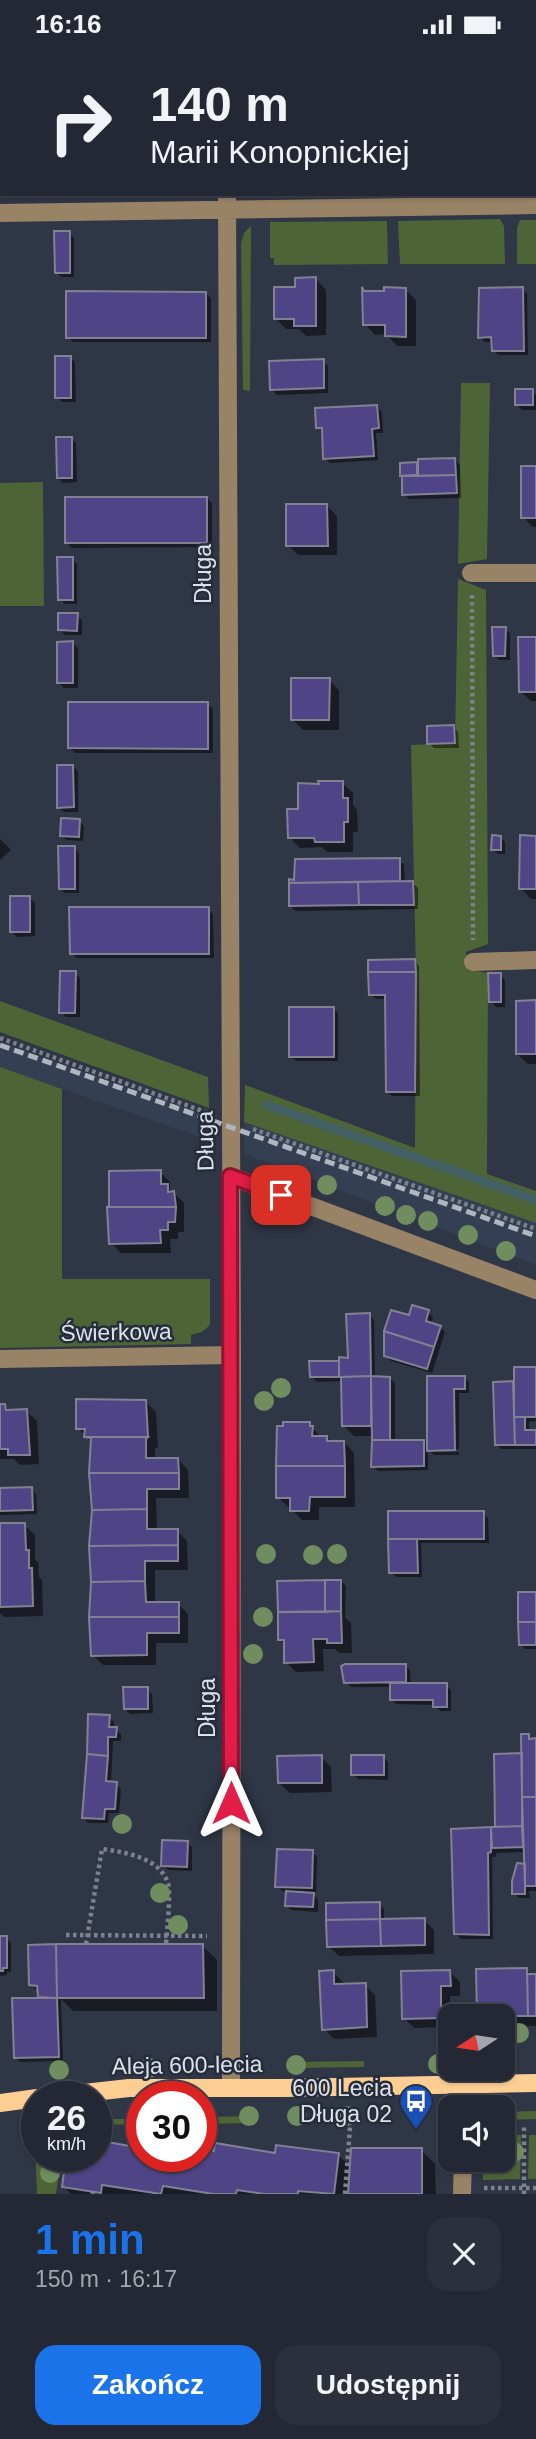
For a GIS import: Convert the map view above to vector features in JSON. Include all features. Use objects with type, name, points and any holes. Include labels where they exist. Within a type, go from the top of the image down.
[{"type":"main road","name":"Aleja 600-lecia","points":[[112,2090],[536,2083]]},
{"type":"main road","points":[[0,2103],[21,2100]]},
{"type":"street","points":[[0,213],[227,202],[536,205]]},
{"type":"street","name":"Długa","points":[[227,202],[232,1355],[231,2088]]},
{"type":"street","points":[[471,573],[536,573]]},
{"type":"street","points":[[474,962],[536,960]]},
{"type":"street","points":[[230,1176],[536,1290]]},
{"type":"street","name":"Świerkowa","points":[[0,1359],[232,1355]]},
{"type":"street","points":[[463,2083],[463,2095]]},
{"type":"street","points":[[462,2191],[463,2172]]},
{"type":"path","points":[[471,573],[474,962]]},
{"type":"path","points":[[0,1038],[536,1229]]},
{"type":"path","points":[[86,1944],[102,1849],[132,1853],[158,1868],[168,1883],[166,1944]]},
{"type":"path","points":[[66,1935],[215,1936]]},
{"type":"path","points":[[524,2126],[524,2191]]},
{"type":"path","points":[[345,2194],[350,2127]]},
{"type":"path","points":[[462,2191],[524,2191],[536,2188]]},
{"type":"shaded area","points":[[0,1042],[212,1118],[211,1141],[0,1067]]},
{"type":"shaded area","points":[[244,1122],[536,1223],[536,1265],[244,1154]]},
{"type":"green space","points":[[500,219],[504,226],[505,264],[400,264],[398,221]]},
{"type":"green space","points":[[520,220],[536,220],[536,264],[517,264],[517,228]]},
{"type":"green space","points":[[387,221],[388,264],[274,265],[274,258],[270,258],[270,222]]},
{"type":"green space","points":[[251,226],[250,391],[243,390],[241,243],[244,233]]},
{"type":"green space","points":[[461,383],[490,383],[487,559],[458,564]]},
{"type":"green space","points":[[43,482],[44,606],[0,606],[0,483]]},
{"type":"green space","points":[[458,579],[486,590],[488,944],[466,952],[468,970],[488,973],[487,1174],[536,1191],[536,1223],[244,1122],[245,1085],[415,1148],[416,972],[411,745],[455,743]]},
{"type":"green space","points":[[0,1001],[208,1077],[209,1108],[0,1032]]},
{"type":"green space","points":[[0,1067],[62,1089],[62,1279],[210,1279],[210,1325],[202,1332],[191,1335],[191,1344],[0,1348]]},
{"type":"green space","points":[[364,2061],[364,2067],[293,2068],[293,2062]]},
{"type":"green space","points":[[536,2111],[536,2119],[515,2120],[515,2112]]},
{"type":"green space","points":[[256,2116],[256,2123],[217,2124],[217,2117]]},
{"type":"green space","points":[[112,2119],[126,2119],[126,2124],[112,2125]]},
{"type":"green space","points":[[515,2135],[521,2135],[520,2179],[483,2180],[483,2172],[515,2172]]},
{"type":"green space","points":[[529,2135],[536,2135],[536,2179],[528,2179]]},
{"type":"green space","points":[[36,2172],[59,2172],[56,2194],[37,2194]]},
{"type":"building","points":[[54,231],[70,231],[70,273],[55,273]]},
{"type":"building","points":[[316,277],[316,326],[294,326],[294,319],[274,319],[274,287],[295,287],[295,278]]},
{"type":"building","points":[[362,287],[364,291],[384,291],[384,287],[406,288],[406,337],[385,336],[385,325],[363,325]]},
{"type":"building","points":[[523,287],[524,351],[492,351],[491,337],[478,338],[479,288]]},
{"type":"building","points":[[66,291],[206,292],[206,338],[66,338]]},
{"type":"building","points":[[55,356],[71,356],[71,398],[55,398]]},
{"type":"building","points":[[324,359],[324,388],[270,390],[269,361]]},
{"type":"building","points":[[515,389],[533,389],[533,405],[515,405]]},
{"type":"building","points":[[377,405],[379,428],[372,429],[374,456],[323,459],[322,428],[316,428],[315,408]]},
{"type":"building","points":[[56,437],[72,437],[72,478],[57,478]]},
{"type":"building","points":[[455,458],[456,475],[418,476],[418,459]]},
{"type":"building","points":[[417,462],[417,475],[400,476],[400,463]]},
{"type":"building","points":[[521,466],[536,466],[536,518],[521,518]]},
{"type":"building","points":[[456,475],[457,493],[402,495],[402,476]]},
{"type":"building","points":[[65,497],[207,497],[207,543],[65,543]]},
{"type":"building","points":[[286,504],[327,504],[328,546],[286,546]]},
{"type":"building","points":[[57,557],[73,557],[73,600],[58,600]]},
{"type":"building","points":[[58,613],[78,613],[77,631],[58,630]]},
{"type":"building","points":[[492,627],[506,627],[505,656],[493,656]]},
{"type":"building","points":[[518,637],[536,637],[536,692],[519,692]]},
{"type":"building","points":[[73,641],[73,683],[57,683],[57,642]]},
{"type":"building","points":[[291,678],[330,678],[329,720],[291,720]]},
{"type":"building","points":[[68,702],[208,702],[208,749],[68,748]]},
{"type":"building","points":[[454,725],[455,743],[427,744],[427,726]]},
{"type":"building","points":[[57,765],[73,765],[74,807],[57,808]]},
{"type":"building","points":[[318,781],[343,781],[343,798],[348,798],[348,822],[344,822],[344,842],[288,838],[287,809],[298,809],[298,783],[319,784]]},
{"type":"building","points":[[61,818],[80,819],[79,837],[60,836]]},
{"type":"building","points":[[492,835],[501,836],[501,850],[491,850]]},
{"type":"building","points":[[520,835],[536,836],[536,889],[519,889]]},
{"type":"building","points":[[58,846],[75,846],[75,889],[59,889]]},
{"type":"building","points":[[400,858],[400,881],[289,883],[289,879],[294,880],[295,859]]},
{"type":"building","points":[[413,881],[414,905],[359,905],[358,882]]},
{"type":"building","points":[[358,882],[359,905],[289,906],[289,883]]},
{"type":"building","points":[[10,896],[30,896],[30,932],[10,932]]},
{"type":"building","points":[[69,907],[209,907],[209,954],[70,954]]},
{"type":"building","points":[[415,959],[416,972],[368,972],[368,960]]},
{"type":"building","points":[[60,971],[76,971],[75,1013],[59,1013]]},
{"type":"building","points":[[368,972],[416,972],[415,1092],[386,1092],[385,995],[369,995]]},
{"type":"building","points":[[488,973],[501,973],[501,1002],[489,1002]]},
{"type":"building","points":[[536,1000],[536,1054],[516,1054],[516,1001]]},
{"type":"building","points":[[289,1007],[334,1007],[334,1057],[289,1057]]},
{"type":"building","points":[[161,1170],[161,1184],[168,1184],[168,1192],[174,1191],[176,1207],[107,1207],[109,1171]]},
{"type":"building","points":[[107,1207],[176,1207],[175,1222],[168,1222],[168,1230],[160,1230],[161,1243],[109,1244]]},
{"type":"building","points":[[412,1305],[429,1310],[426,1321],[441,1326],[434,1347],[384,1331],[391,1310],[409,1315]]},
{"type":"building","points":[[370,1313],[371,1376],[339,1377],[339,1357],[348,1358],[346,1314]]},
{"type":"building","points":[[384,1331],[434,1347],[427,1369],[384,1356]]},
{"type":"building","points":[[309,1361],[339,1361],[339,1377],[310,1377]]},
{"type":"building","points":[[514,1367],[536,1367],[536,1417],[514,1417]]},
{"type":"building","points":[[371,1376],[371,1426],[342,1426],[341,1377]]},
{"type":"building","points":[[371,1376],[390,1377],[390,1440],[372,1440]]},
{"type":"building","points":[[427,1376],[465,1376],[465,1389],[454,1389],[455,1450],[427,1451]]},
{"type":"building","points":[[513,1381],[515,1445],[495,1445],[493,1382]]},
{"type":"building","points":[[76,1399],[146,1400],[148,1437],[84,1437],[85,1429],[76,1429]]},
{"type":"building","points":[[0,1404],[5,1404],[6,1410],[27,1409],[30,1455],[8,1455],[8,1449],[0,1449]]},
{"type":"building","points":[[514,1417],[525,1417],[525,1430],[536,1430],[536,1445],[515,1445]]},
{"type":"building","points":[[283,1422],[310,1422],[310,1426],[313,1426],[312,1436],[327,1436],[327,1441],[344,1441],[345,1466],[276,1466],[277,1426],[283,1426]]},
{"type":"building","points":[[84,1437],[148,1437],[146,1458],[178,1458],[179,1473],[89,1473],[91,1438]]},
{"type":"building","points":[[372,1440],[424,1440],[424,1466],[371,1467]]},
{"type":"building","points":[[276,1466],[345,1466],[345,1497],[310,1497],[309,1511],[290,1511],[290,1498],[276,1498]]},
{"type":"building","points":[[89,1473],[179,1473],[179,1489],[147,1489],[147,1509],[92,1510]]},
{"type":"building","points":[[32,1487],[33,1510],[0,1511],[0,1488]]},
{"type":"building","points":[[147,1509],[147,1529],[178,1529],[178,1545],[89,1546],[92,1510]]},
{"type":"building","points":[[388,1511],[484,1511],[484,1539],[388,1539]]},
{"type":"building","points":[[0,1523],[25,1523],[26,1550],[29,1550],[29,1568],[32,1568],[33,1606],[0,1607]]},
{"type":"building","points":[[388,1539],[417,1539],[418,1573],[389,1573]]},
{"type":"building","points":[[178,1545],[178,1561],[145,1561],[145,1581],[91,1582],[89,1546]]},
{"type":"building","points":[[325,1580],[325,1612],[278,1612],[277,1581]]},
{"type":"building","points":[[325,1580],[341,1580],[341,1611],[325,1612]]},
{"type":"building","points":[[145,1581],[146,1602],[179,1602],[179,1617],[89,1617],[91,1582]]},
{"type":"building","points":[[518,1592],[536,1592],[536,1622],[518,1622]]},
{"type":"building","points":[[341,1611],[342,1643],[313,1639],[314,1662],[284,1663],[284,1640],[278,1640],[278,1612]]},
{"type":"building","points":[[89,1617],[179,1617],[179,1633],[147,1633],[147,1655],[91,1656]]},
{"type":"building","points":[[518,1622],[536,1622],[536,1645],[519,1645]]},
{"type":"building","points":[[406,1664],[406,1682],[344,1683],[341,1666]]},
{"type":"building","points":[[390,1683],[447,1683],[447,1707],[433,1707],[433,1700],[390,1700]]},
{"type":"building","points":[[123,1687],[148,1687],[148,1709],[124,1709]]},
{"type":"building","points":[[88,1714],[110,1715],[109,1727],[117,1727],[116,1737],[108,1737],[108,1756],[87,1754]]},
{"type":"building","points":[[521,1734],[529,1734],[529,1739],[536,1738],[536,1797],[522,1797]]},
{"type":"building","points":[[522,1753],[522,1826],[495,1827],[494,1754]]},
{"type":"building","points":[[87,1754],[108,1756],[106,1781],[117,1782],[115,1809],[105,1809],[104,1819],[82,1818]]},
{"type":"building","points":[[322,1755],[322,1783],[278,1783],[277,1756]]},
{"type":"building","points":[[351,1755],[384,1755],[384,1775],[351,1775]]},
{"type":"building","points":[[522,1797],[536,1797],[536,1886],[525,1886]]},
{"type":"building","points":[[522,1826],[523,1847],[492,1848],[491,1827]]},
{"type":"building","points":[[491,1827],[491,1852],[488,1853],[489,1935],[454,1934],[451,1829]]},
{"type":"building","points":[[162,1840],[188,1841],[187,1867],[161,1866]]},
{"type":"building","points":[[277,1849],[313,1850],[312,1888],[275,1887]]},
{"type":"building","points":[[517,1863],[525,1864],[525,1894],[512,1894]]},
{"type":"building","points":[[286,1891],[314,1893],[313,1907],[285,1906]]},
{"type":"building","points":[[380,1902],[380,1919],[326,1920],[326,1903]]},
{"type":"building","points":[[425,1918],[425,1945],[381,1946],[380,1919]]},
{"type":"building","points":[[380,1919],[381,1946],[327,1947],[326,1920]]},
{"type":"building","points":[[0,1936],[7,1936],[7,1968],[3,1968],[3,1971],[0,1971]]},
{"type":"building","points":[[56,1944],[203,1944],[204,1998],[57,1998]]},
{"type":"building","points":[[56,1944],[57,1998],[38,1997],[37,1986],[29,1985],[28,1945]]},
{"type":"building","points":[[527,1968],[528,2016],[515,2016],[515,2004],[477,2004],[476,1969]]},
{"type":"building","points":[[334,1970],[334,1984],[366,1983],[367,2027],[322,2030],[319,1971]]},
{"type":"building","points":[[450,1970],[451,1986],[441,1986],[438,2018],[402,2019],[401,1971]]},
{"type":"building","points":[[527,1974],[536,1974],[536,2016],[528,2016]]},
{"type":"building","points":[[12,1998],[57,1998],[59,2057],[14,2058]]},
{"type":"building","points":[[112,2143],[126,2145],[126,2172],[217,2172],[217,2143],[275,2153],[276,2145],[339,2153],[334,2194],[298,2191],[298,2194],[264,2194],[237,2190],[236,2194],[213,2194],[163,2186],[161,2194],[102,2185],[101,2193],[62,2187],[64,2172],[112,2172]]},
{"type":"building","points":[[351,2148],[422,2148],[422,2194],[348,2194]]},
{"type":"waterway","points":[[267,1105],[536,1200]]},
{"type":"railway","points":[[0,1045],[536,1236]]},
{"type":"place","name":"600 Lecia Długa 02","points":[[416,2131]]},
{"type":"route","points":[[231,1803],[230,1176],[281,1195]]}]
